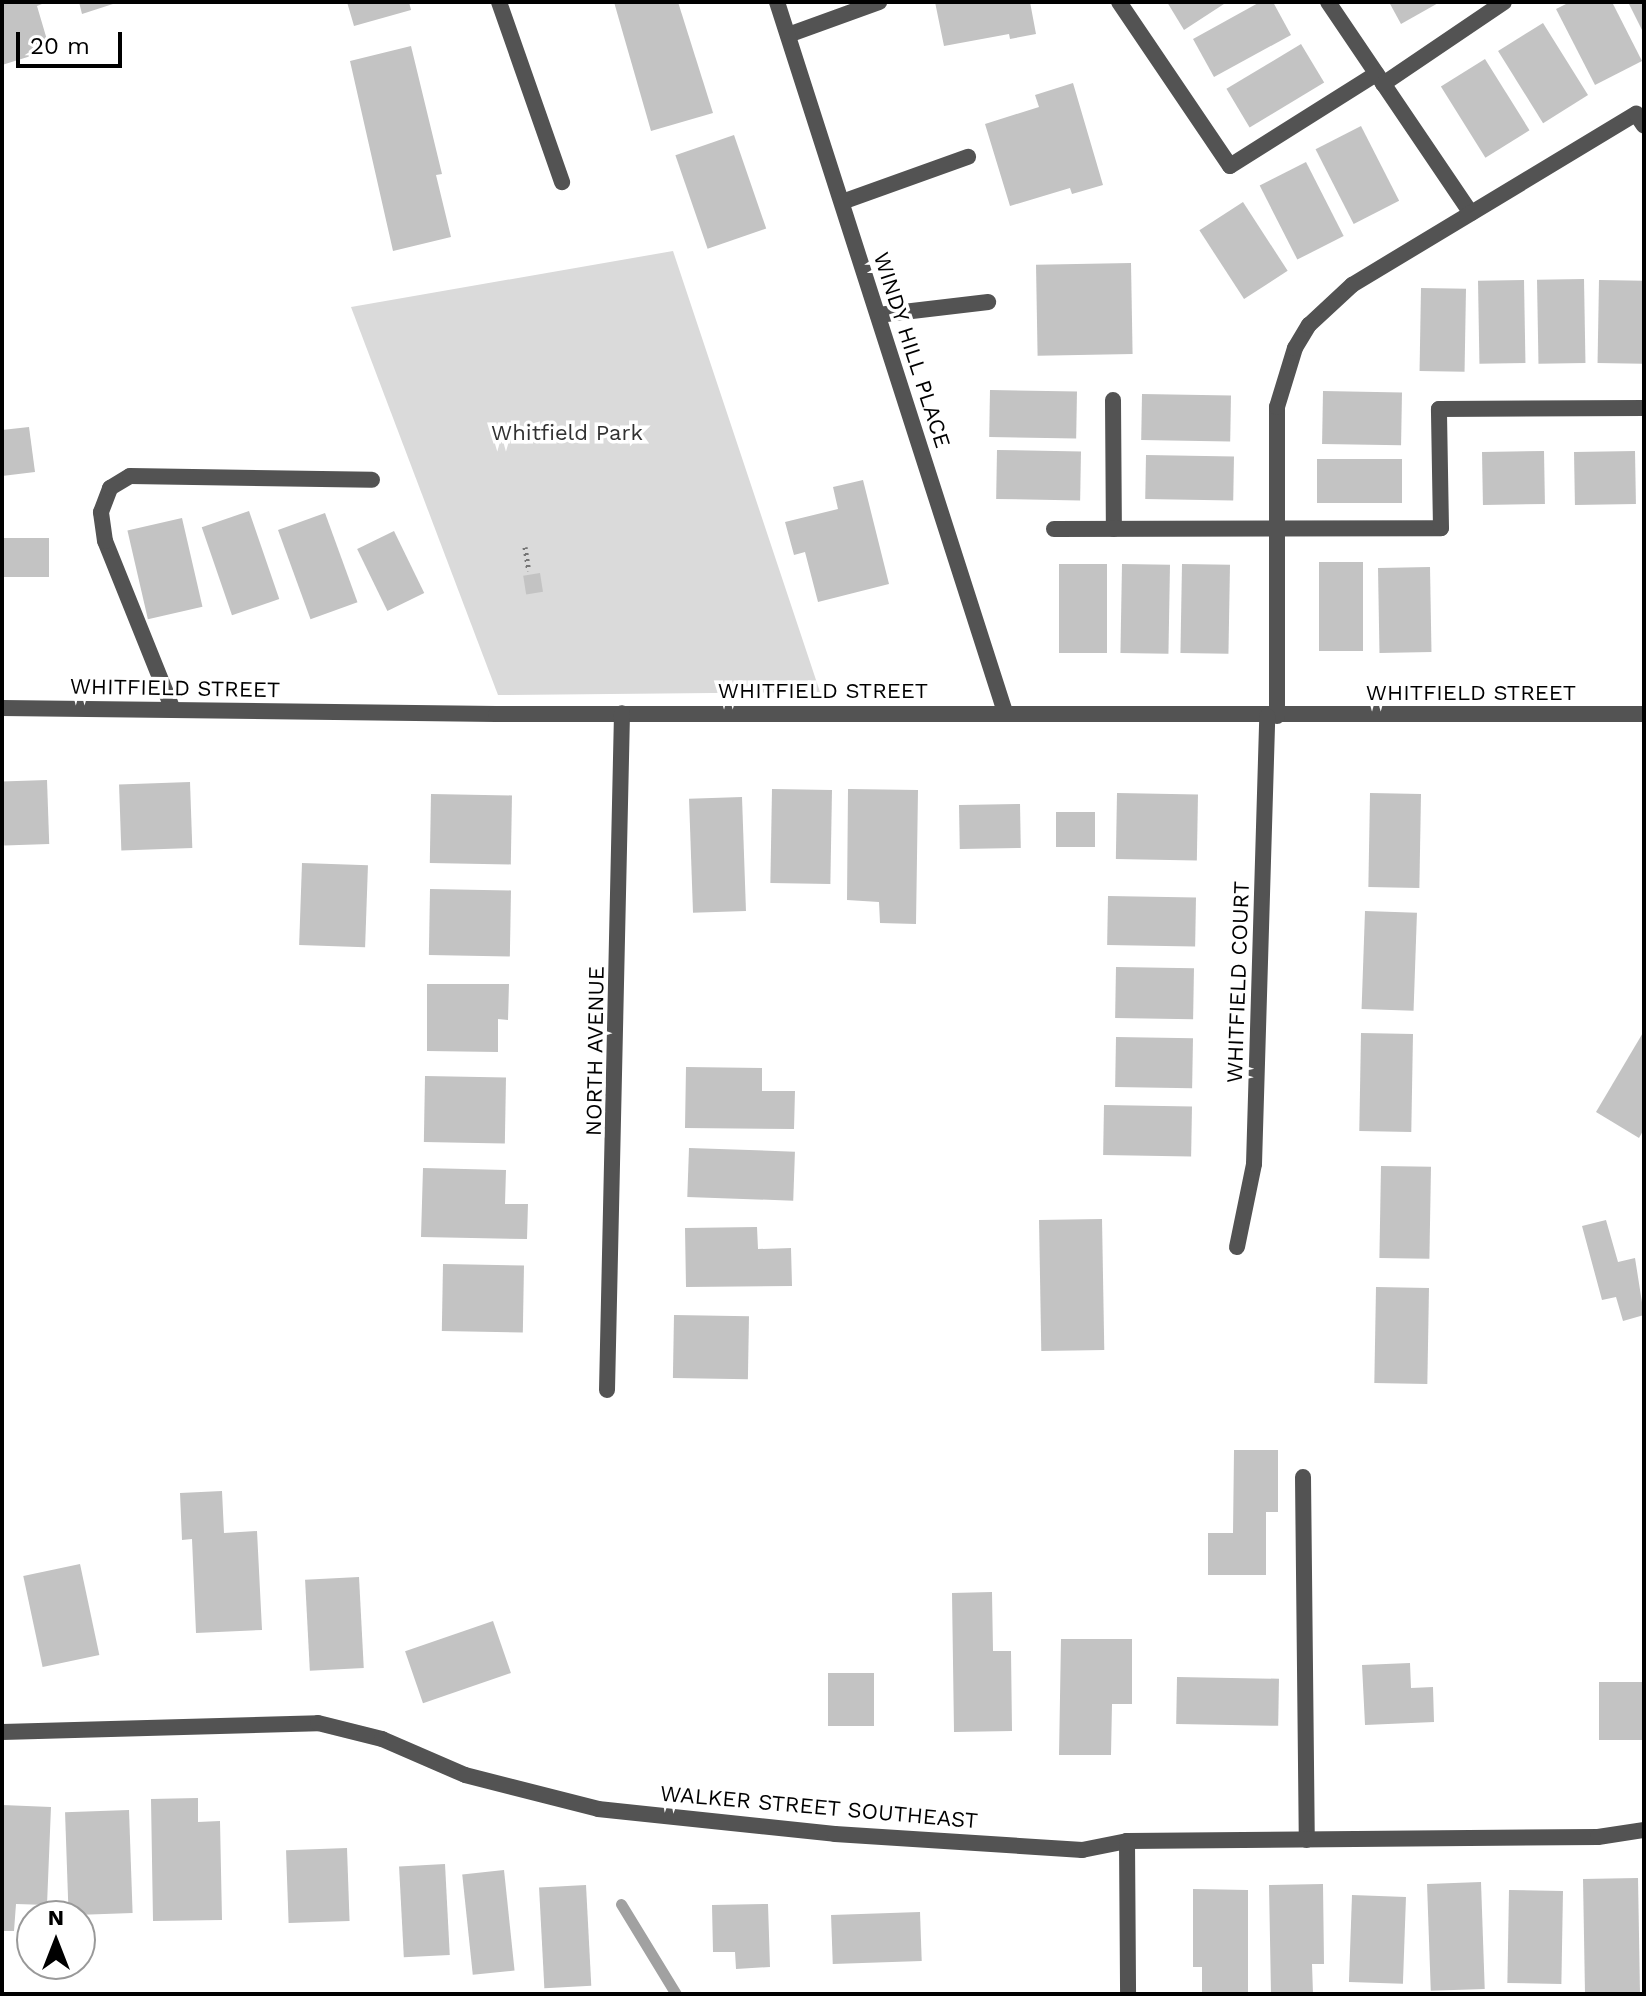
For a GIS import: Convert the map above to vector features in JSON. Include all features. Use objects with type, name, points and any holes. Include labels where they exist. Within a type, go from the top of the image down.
[{"type":"street","points":[[499,2],[562,182]]},
{"type":"street","name":"WINDY HILL PLACE","points":[[777,2],[1005,712]]},
{"type":"street","points":[[788,35],[879,2]]},
{"type":"street","points":[[1119,2],[1230,166],[1504,2]]},
{"type":"street","points":[[1328,2],[1471,213]]},
{"type":"street","name":"WHITFIELD COURT","points":[[1237,1247],[1254,1164],[1272,716],[1277,407],[1295,348],[1309,325],[1352,285],[1641,114]]},
{"type":"street","points":[[842,202],[968,157]]},
{"type":"street","points":[[878,315],[988,302]]},
{"type":"street","points":[[1113,400],[1114,529]]},
{"type":"street","points":[[1054,529],[1441,528],[1439,409],[1644,408]]},
{"type":"street","points":[[173,710],[105,541],[101,512],[110,488],[130,476],[372,480]]},
{"type":"street","name":"WHITFIELD STREET","points":[[2,708],[1272,716],[1644,714]]},
{"type":"street","name":"NORTH AVENUE","points":[[607,1390],[622,713]]},
{"type":"street","points":[[1303,1477],[1307,1840]]},
{"type":"street","name":"WALKER STREET SOUTHEAST","points":[[2,1732],[318,1723],[382,1739],[465,1775],[598,1809],[835,1834],[1082,1850],[1127,1841],[1598,1837],[1644,1830]]},
{"type":"street","points":[[1127,1841],[1128,1994]]},
{"type":"path","points":[[525,547],[529,571]]},
{"type":"green space","name":"Whitfield Park","points":[[673,251],[820,692],[498,695],[351,307]]},
{"type":"building","points":[[2,2],[47,2],[37,6],[50,50],[2,65]]},
{"type":"building","points":[[79,2],[116,2],[116,3],[82,14]]},
{"type":"building","points":[[347,2],[409,2],[411,10],[354,26]]},
{"type":"building","points":[[614,2],[678,2],[713,113],[651,131]]},
{"type":"building","points":[[935,2],[1030,2],[1036,34],[1010,39],[1009,34],[944,46]]},
{"type":"building","points":[[1167,2],[1227,2],[1184,30]]},
{"type":"building","points":[[1260,2],[1273,2],[1291,35],[1214,77],[1193,39]]},
{"type":"building","points":[[1389,2],[1440,2],[1401,24]]},
{"type":"building","points":[[1570,2],[1612,2],[1642,61],[1595,85],[1556,9]]},
{"type":"building","points":[[1628,2],[1644,2],[1644,34]]},
{"type":"building","points":[[1543,23],[1588,95],[1543,123],[1498,51]]},
{"type":"building","points":[[1301,44],[1324,83],[1250,127],[1226,89]]},
{"type":"building","points":[[411,46],[442,174],[436,175],[451,237],[393,251],[350,61]]},
{"type":"building","points":[[1485,59],[1530,130],[1485,158],[1441,87]]},
{"type":"building","points":[[1073,83],[1103,185],[1072,194],[1070,188],[1010,206],[985,124],[1039,107],[1035,95]]},
{"type":"building","points":[[1361,126],[1399,201],[1354,224],[1316,149]]},
{"type":"building","points":[[734,135],[766,229],[708,249],[675,155]]},
{"type":"building","points":[[1306,162],[1344,236],[1297,260],[1260,186]]},
{"type":"building","points":[[1243,202],[1288,271],[1244,299],[1199,230]]},
{"type":"building","points":[[1131,263],[1133,354],[1038,356],[1036,265]]},
{"type":"building","points":[[1584,279],[1585,363],[1538,364],[1537,280]]},
{"type":"building","points":[[1524,280],[1525,363],[1479,364],[1478,281]]},
{"type":"building","points":[[1599,280],[1644,281],[1643,364],[1598,363]]},
{"type":"building","points":[[1421,288],[1466,289],[1465,372],[1420,371]]},
{"type":"building","points":[[990,390],[1077,392],[1076,439],[989,437]]},
{"type":"building","points":[[1323,391],[1402,392],[1401,445],[1322,444]]},
{"type":"building","points":[[1142,394],[1231,396],[1230,442],[1141,440]]},
{"type":"building","points":[[29,427],[35,472],[2,476],[2,430]]},
{"type":"building","points":[[997,450],[1081,451],[1080,500],[996,499]]},
{"type":"building","points":[[1544,451],[1545,504],[1483,505],[1482,452]]},
{"type":"building","points":[[1635,451],[1636,504],[1575,505],[1574,452]]},
{"type":"building","points":[[1146,455],[1234,457],[1233,501],[1145,499]]},
{"type":"building","points":[[1317,459],[1402,459],[1402,503],[1317,503]]},
{"type":"building","points":[[863,480],[889,584],[818,602],[805,552],[794,555],[785,522],[838,509],[833,487]]},
{"type":"building","points":[[249,511],[279,599],[232,615],[202,527]]},
{"type":"building","points":[[325,513],[357,602],[311,619],[278,530]]},
{"type":"building","points":[[182,518],[202,607],[148,619],[127,531]]},
{"type":"building","points":[[394,531],[424,593],[387,611],[357,549]]},
{"type":"building","points":[[2,538],[49,538],[49,577],[2,577]]},
{"type":"building","points":[[1319,562],[1363,562],[1363,651],[1319,651]]},
{"type":"building","points":[[1059,564],[1107,564],[1107,653],[1059,653]]},
{"type":"building","points":[[1122,564],[1170,565],[1168,654],[1120,653]]},
{"type":"building","points":[[1182,564],[1230,565],[1228,654],[1180,653]]},
{"type":"building","points":[[1430,567],[1431,652],[1379,653],[1378,568]]},
{"type":"building","points":[[540,573],[543,592],[526,594],[523,576]]},
{"type":"building","points":[[47,780],[49,844],[4,846],[2,782]]},
{"type":"building","points":[[190,782],[192,848],[121,850],[119,784]]},
{"type":"building","points":[[772,789],[832,790],[830,884],[770,883]]},
{"type":"building","points":[[848,789],[918,790],[916,924],[880,923],[879,902],[847,900]]},
{"type":"building","points":[[1117,793],[1198,794],[1197,860],[1116,859]]},
{"type":"building","points":[[1370,793],[1421,794],[1419,888],[1368,887]]},
{"type":"building","points":[[431,794],[512,795],[511,864],[430,863]]},
{"type":"building","points":[[742,797],[746,911],[693,913],[689,799]]},
{"type":"building","points":[[1020,804],[1021,848],[960,849],[959,805]]},
{"type":"building","points":[[1056,812],[1095,812],[1095,847],[1056,847]]},
{"type":"building","points":[[302,863],[368,865],[365,947],[299,945]]},
{"type":"building","points":[[430,889],[511,890],[510,956],[429,955]]},
{"type":"building","points":[[1108,896],[1196,898],[1195,947],[1107,945]]},
{"type":"building","points":[[1365,911],[1417,913],[1414,1011],[1362,1009]]},
{"type":"building","points":[[1116,967],[1194,968],[1193,1019],[1115,1018]]},
{"type":"building","points":[[427,984],[509,984],[508,1020],[498,1019],[498,1052],[427,1051]]},
{"type":"building","points":[[1644,1031],[1644,1129],[1639,1138],[1596,1112]]},
{"type":"building","points":[[1361,1033],[1413,1034],[1411,1132],[1359,1131]]},
{"type":"building","points":[[1116,1037],[1193,1038],[1192,1088],[1115,1087]]},
{"type":"building","points":[[686,1067],[762,1068],[762,1091],[795,1091],[794,1129],[685,1128]]},
{"type":"building","points":[[425,1076],[506,1077],[505,1143],[424,1142]]},
{"type":"building","points":[[1104,1105],[1192,1107],[1191,1157],[1103,1155]]},
{"type":"building","points":[[689,1148],[795,1152],[793,1201],[687,1197]]},
{"type":"building","points":[[1381,1166],[1431,1167],[1429,1259],[1379,1258]]},
{"type":"building","points":[[423,1168],[506,1170],[505,1204],[528,1204],[527,1239],[421,1237]]},
{"type":"building","points":[[1102,1219],[1104,1350],[1041,1351],[1039,1220]]},
{"type":"building","points":[[1606,1220],[1618,1262],[1635,1258],[1644,1315],[1623,1321],[1616,1297],[1602,1300],[1582,1226]]},
{"type":"building","points":[[757,1227],[758,1249],[791,1248],[792,1286],[686,1287],[685,1228]]},
{"type":"building","points":[[443,1264],[524,1265],[523,1332],[442,1331]]},
{"type":"building","points":[[1376,1287],[1429,1288],[1427,1384],[1374,1383]]},
{"type":"building","points":[[674,1315],[749,1316],[748,1379],[673,1378]]},
{"type":"building","points":[[1234,1450],[1278,1450],[1278,1512],[1266,1512],[1266,1575],[1208,1575],[1208,1533],[1233,1533]]},
{"type":"building","points":[[222,1491],[224,1533],[257,1531],[262,1630],[196,1633],[192,1539],[182,1540],[180,1493]]},
{"type":"building","points":[[80,1564],[99,1655],[43,1667],[23,1576]]},
{"type":"building","points":[[359,1577],[364,1668],[310,1671],[305,1580]]},
{"type":"building","points":[[992,1592],[993,1651],[1011,1651],[1012,1731],[954,1732],[952,1593]]},
{"type":"building","points":[[493,1621],[511,1673],[423,1703],[405,1651]]},
{"type":"building","points":[[1061,1639],[1132,1639],[1132,1704],[1112,1704],[1111,1755],[1059,1755]]},
{"type":"building","points":[[1410,1663],[1411,1688],[1433,1687],[1434,1722],[1365,1725],[1362,1665]]},
{"type":"building","points":[[828,1673],[874,1673],[874,1726],[828,1726]]},
{"type":"building","points":[[1177,1677],[1279,1679],[1278,1726],[1176,1724]]},
{"type":"building","points":[[1599,1682],[1644,1682],[1644,1740],[1599,1740]]},
{"type":"building","points":[[198,1798],[198,1822],[220,1821],[222,1920],[153,1921],[151,1799]]},
{"type":"building","points":[[2,1805],[51,1807],[47,1900],[16,1900],[14,1931],[2,1931]]},
{"type":"building","points":[[129,1810],[133,1913],[96,1914],[96,1900],[68,1900],[65,1812]]},
{"type":"building","points":[[347,1848],[350,1921],[289,1923],[286,1850]]},
{"type":"building","points":[[445,1864],[450,1955],[404,1957],[399,1866]]},
{"type":"building","points":[[504,1870],[515,1970],[473,1975],[462,1874]]},
{"type":"building","points":[[1638,1878],[1640,1994],[1585,1994],[1583,1879]]},
{"type":"building","points":[[1481,1882],[1485,1989],[1431,1991],[1427,1884]]},
{"type":"building","points":[[1323,1884],[1324,1964],[1312,1964],[1313,1994],[1271,1994],[1269,1885]]},
{"type":"building","points":[[586,1885],[591,1986],[544,1988],[539,1887]]},
{"type":"building","points":[[1193,1889],[1248,1890],[1248,1994],[1202,1994],[1202,1967],[1193,1967]]},
{"type":"building","points":[[1509,1890],[1563,1891],[1561,1984],[1507,1983]]},
{"type":"building","points":[[1352,1895],[1406,1897],[1403,1984],[1349,1982]]},
{"type":"building","points":[[768,1904],[770,1967],[736,1969],[735,1952],[713,1952],[712,1905]]},
{"type":"building","points":[[920,1912],[922,1961],[833,1964],[831,1915]]},
{"type":"waterway","points":[[621,1904],[676,1994]]}]
